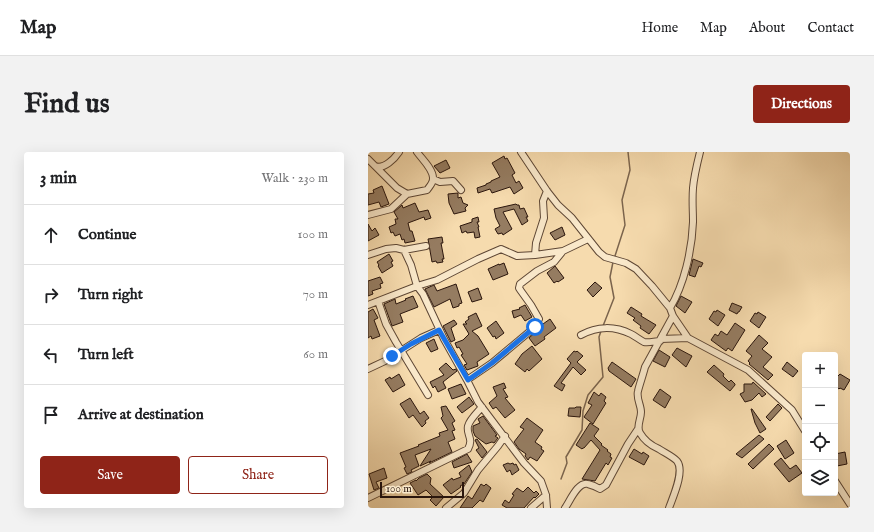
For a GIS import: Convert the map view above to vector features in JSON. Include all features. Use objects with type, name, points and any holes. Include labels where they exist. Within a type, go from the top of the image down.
[{"type":"street","points":[[376,166],[381,166],[394,159],[399,152]]},
{"type":"street","points":[[368,215],[391,209],[407,194],[427,190],[433,179],[430,168],[417,152]]},
{"type":"street","points":[[521,152],[546,191],[572,218],[599,252],[606,257],[626,263],[636,269],[670,308],[673,316],[688,338],[748,370],[792,410],[802,426]]},
{"type":"street","points":[[670,308],[680,289],[689,256],[693,221],[694,179],[700,152]]},
{"type":"street","points":[[368,159],[397,188],[407,194]]},
{"type":"street","points":[[433,179],[440,182],[453,181],[461,190]]},
{"type":"street","points":[[535,255],[538,236],[544,218],[543,201],[546,191]]},
{"type":"street","points":[[368,305],[437,280],[501,249],[517,256],[535,255],[563,251],[588,239]]},
{"type":"street","points":[[368,255],[386,249],[396,248],[404,250],[426,246]]},
{"type":"street","points":[[404,250],[411,265],[417,286],[423,294],[439,330],[468,380],[470,387],[482,408],[505,436],[524,463],[541,482],[546,495],[547,508]]},
{"type":"street","points":[[468,380],[492,363],[535,327],[539,319],[531,304],[519,288],[520,284],[537,271],[554,262],[563,251]]},
{"type":"street","points":[[378,301],[386,324],[428,395]]},
{"type":"street","points":[[565,508],[582,484],[588,484],[600,489],[606,485],[628,444],[638,429],[641,410],[638,402],[638,391],[644,376],[645,367],[673,316]]},
{"type":"street","points":[[581,335],[593,329],[602,328],[628,333],[645,342],[688,338]]},
{"type":"street","points":[[368,369],[385,361],[421,338],[439,330]]},
{"type":"street","points":[[368,498],[468,449],[471,440],[468,426],[482,408]]},
{"type":"street","points":[[638,429],[645,440],[678,462],[680,475],[671,505],[677,508]]},
{"type":"street","points":[[446,508],[464,493],[478,470],[505,436]]},
{"type":"street","points":[[838,485],[850,504]]},
{"type":"street","points":[[531,508],[546,495]]},
{"type":"building","points":[[504,156],[505,159],[507,158],[515,173],[512,175],[516,183],[519,181],[523,188],[514,194],[510,187],[492,193],[490,189],[478,193],[477,188],[500,177],[492,163]]},
{"type":"building","points":[[446,160],[450,168],[440,173],[434,166]]},
{"type":"building","points":[[382,186],[389,204],[381,207],[379,202],[368,205],[368,194],[374,193],[373,190]]},
{"type":"building","points":[[458,193],[458,198],[461,197],[463,203],[468,205],[465,208],[466,211],[454,214],[449,203],[448,194]]},
{"type":"building","points":[[415,203],[419,212],[428,210],[431,218],[425,220],[424,217],[408,223],[415,241],[405,243],[400,234],[395,236],[393,232],[391,233],[389,227],[396,224],[395,219],[398,219],[394,212],[402,205],[403,208]]},
{"type":"building","points":[[516,204],[519,205],[520,209],[524,208],[528,221],[522,225],[514,209],[503,212],[512,229],[503,235],[502,233],[498,234],[495,229],[500,226],[494,209]]},
{"type":"building","points":[[478,217],[479,222],[477,222],[480,237],[475,238],[474,232],[467,233],[466,231],[462,233],[460,226],[472,222],[472,219]]},
{"type":"building","points":[[368,224],[372,231],[375,228],[379,235],[368,241]]},
{"type":"building","points":[[562,227],[565,235],[555,240],[550,233]]},
{"type":"building","points":[[442,237],[443,243],[441,243],[444,259],[442,259],[443,262],[432,262],[428,239]]},
{"type":"building","points":[[389,254],[393,261],[391,262],[393,266],[382,273],[377,262]]},
{"type":"building","points":[[693,259],[703,263],[701,267],[699,266],[695,277],[689,275]]},
{"type":"building","points":[[504,263],[508,274],[493,280],[488,269]]},
{"type":"building","points":[[555,266],[564,278],[554,283],[547,273]]},
{"type":"building","points":[[380,277],[383,283],[380,284],[381,288],[372,291],[373,294],[368,296],[368,281]]},
{"type":"building","points":[[595,282],[602,288],[593,297],[587,290]]},
{"type":"building","points":[[456,284],[462,303],[453,308],[450,299],[434,307],[425,289],[434,285],[437,291]]},
{"type":"building","points":[[478,288],[482,299],[472,302],[468,292]]},
{"type":"building","points":[[413,296],[418,307],[400,314],[403,322],[392,326],[384,304],[395,299],[396,304]]},
{"type":"building","points":[[681,296],[692,302],[685,313],[676,306]]},
{"type":"building","points":[[732,303],[742,307],[737,314],[729,310]]},
{"type":"building","points":[[525,305],[532,317],[525,321],[521,315],[514,318],[512,311],[520,309],[519,308]]},
{"type":"building","points":[[631,307],[642,314],[641,316],[656,325],[649,334],[640,328],[641,326],[633,320],[635,318],[627,313]]},
{"type":"building","points":[[373,309],[378,318],[374,320],[380,336],[372,339],[371,336],[368,338],[368,312]]},
{"type":"building","points":[[717,310],[725,315],[718,326],[709,319],[714,311],[716,312]]},
{"type":"building","points":[[758,312],[766,317],[759,328],[750,321],[755,313],[757,314]]},
{"type":"building","points":[[476,313],[482,326],[472,331],[478,336],[489,354],[477,362],[478,366],[467,370],[464,365],[467,364],[461,355],[463,354],[459,347],[457,348],[455,343],[463,340],[469,334],[463,324],[467,324],[465,322],[469,319],[468,317]]},
{"type":"building","points":[[550,319],[556,328],[535,346],[529,338],[542,324]]},
{"type":"building","points":[[454,320],[457,324],[451,328],[455,340],[451,342],[443,326]]},
{"type":"building","points":[[496,321],[504,333],[496,339],[487,328]]},
{"type":"building","points":[[735,323],[745,330],[732,351],[728,348],[726,351],[711,340],[715,334],[718,336],[721,331],[727,335]]},
{"type":"building","points":[[759,335],[768,343],[762,349],[772,357],[763,367],[773,375],[768,380],[749,364],[750,363],[748,361],[752,356],[746,351]]},
{"type":"building","points":[[434,339],[438,349],[431,352],[426,343]]},
{"type":"building","points":[[532,346],[542,359],[529,371],[527,369],[525,372],[515,364],[522,354]]},
{"type":"building","points":[[677,348],[692,356],[686,367],[672,355]]},
{"type":"building","points":[[659,350],[670,357],[665,367],[653,361]]},
{"type":"building","points":[[574,351],[577,351],[583,356],[577,362],[586,370],[581,375],[573,367],[561,383],[565,385],[562,391],[554,386],[571,363],[567,359]]},
{"type":"building","points":[[612,362],[636,379],[631,387],[609,371],[608,368]]},
{"type":"building","points":[[787,362],[798,371],[793,377],[782,369]]},
{"type":"building","points":[[446,363],[453,370],[456,369],[457,371],[443,382],[446,388],[438,392],[435,386],[433,388],[430,382],[444,375],[439,369]]},
{"type":"building","points":[[714,365],[724,374],[723,376],[729,382],[731,380],[735,384],[730,391],[707,372]]},
{"type":"building","points":[[399,374],[405,385],[393,392],[385,380],[390,377],[391,379]]},
{"type":"building","points":[[840,374],[850,380],[844,390],[838,388],[838,376]]},
{"type":"building","points":[[753,382],[766,394],[762,397],[759,393],[752,400],[745,402],[740,394],[744,392],[744,384],[752,384]]},
{"type":"building","points":[[504,383],[506,388],[503,389],[508,397],[505,398],[515,410],[505,418],[496,407],[493,409],[489,403],[497,396],[493,387]]},
{"type":"building","points":[[461,384],[466,394],[452,399],[448,389]]},
{"type":"building","points":[[660,389],[671,397],[665,408],[653,400]]},
{"type":"building","points":[[594,392],[599,396],[601,393],[606,397],[604,401],[606,403],[593,424],[584,417],[592,405],[588,403]]},
{"type":"building","points":[[469,397],[474,404],[462,413],[457,407]]},
{"type":"building","points":[[410,398],[420,414],[424,411],[429,418],[425,421],[426,423],[422,427],[413,415],[409,418],[400,404]]},
{"type":"building","points":[[778,404],[782,408],[770,421],[766,417]]},
{"type":"building","points":[[446,406],[455,421],[452,423],[455,430],[452,431],[455,439],[448,442],[452,452],[420,466],[431,449],[415,455],[419,466],[407,474],[404,468],[406,467],[400,453],[440,436],[439,433],[448,430],[441,418],[443,416],[441,407]]},
{"type":"building","points":[[581,407],[580,417],[568,416],[569,408]]},
{"type":"building","points":[[751,409],[766,429],[760,433],[755,423]]},
{"type":"building","points":[[483,416],[497,435],[495,436],[498,438],[494,443],[492,442],[486,444],[475,436],[473,426],[480,423],[478,419]]},
{"type":"building","points":[[527,418],[543,430],[535,442],[542,447],[541,449],[544,451],[537,461],[530,457],[528,460],[525,456],[526,454],[519,449],[514,442],[524,429],[520,427]]},
{"type":"building","points":[[590,423],[599,429],[594,436],[602,444],[601,445],[608,450],[607,451],[611,454],[610,457],[612,458],[608,465],[606,463],[595,481],[582,479],[600,450],[591,440],[582,449],[576,445]]},
{"type":"building","points":[[759,435],[764,439],[742,458],[736,454]]},
{"type":"building","points":[[477,439],[487,452],[482,458],[476,450],[479,448],[475,440]]},
{"type":"building","points":[[786,440],[794,453],[785,459],[777,446]]},
{"type":"building","points":[[769,444],[774,449],[753,469],[748,464]]},
{"type":"building","points":[[634,449],[649,456],[644,465],[629,457]]},
{"type":"building","points":[[845,452],[847,464],[838,466],[838,453]]},
{"type":"building","points":[[467,454],[472,462],[454,468],[452,462]]},
{"type":"building","points":[[781,458],[790,469],[796,465],[802,473],[789,482],[774,464]]},
{"type":"building","points":[[513,463],[514,465],[516,464],[519,470],[512,475],[510,470],[507,472],[503,465]]},
{"type":"building","points":[[469,465],[472,472],[464,484],[451,494],[443,485],[452,478],[453,480],[461,477],[459,473]]},
{"type":"building","points":[[384,468],[387,478],[376,482],[379,488],[374,490],[369,474]]},
{"type":"building","points":[[427,474],[431,478],[430,484],[444,497],[436,506],[430,500],[433,497],[426,490],[418,495],[410,483]]},
{"type":"building","points":[[481,484],[484,486],[486,484],[491,488],[483,502],[480,500],[472,508],[460,508],[468,496],[472,499]]},
{"type":"building","points":[[528,487],[534,493],[536,491],[539,494],[535,498],[534,497],[524,508],[507,508],[502,505],[505,500],[509,503],[514,495],[512,494],[517,488],[523,492]]},
{"type":"waterway","points":[[614,259],[625,225],[622,200],[630,170],[628,152]]},
{"type":"waterway","points":[[603,326],[614,298],[610,277],[613,262]]},
{"type":"waterway","points":[[561,479],[567,463],[566,457],[582,430],[583,411],[588,395],[603,377],[599,337],[601,331]]},
{"type":"route","points":[[392,356],[431,332],[439,330],[468,380],[492,363],[535,327]]}]
